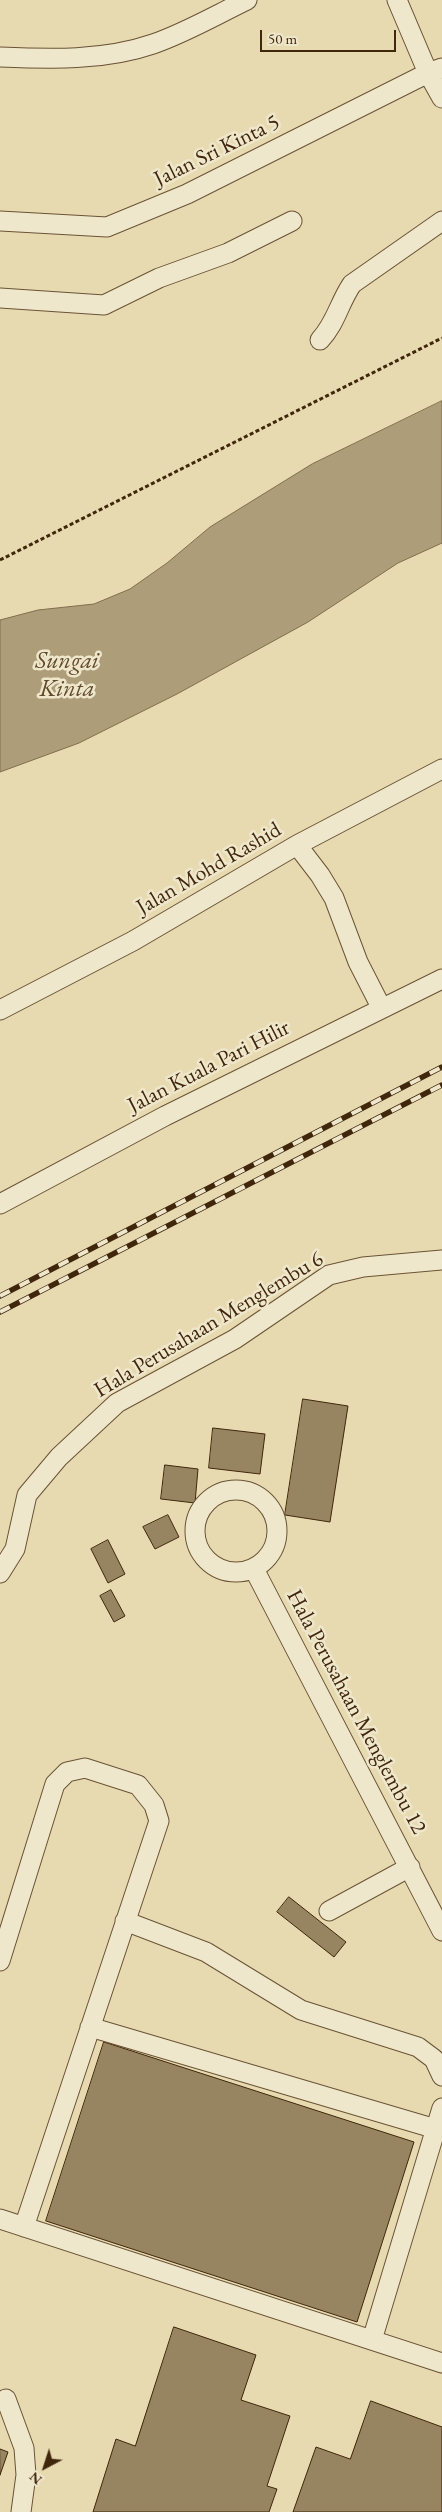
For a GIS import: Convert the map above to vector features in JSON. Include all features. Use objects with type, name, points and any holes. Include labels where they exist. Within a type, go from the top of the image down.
[{"type":"street","points":[[0,57],[61,59],[113,54],[153,44],[247,0]]},
{"type":"street","points":[[397,0],[435,71],[442,98]]},
{"type":"street","name":"Jalan Sri Kinta 5","points":[[0,221],[107,226],[187,194],[435,71]]},
{"type":"street","points":[[0,298],[104,305],[159,278],[228,253],[292,221]]},
{"type":"street","points":[[320,340],[332,328],[343,297],[352,284],[442,221]]},
{"type":"street","name":"Jalan Mohd Rashid","points":[[0,1010],[133,941],[296,845],[442,769]]},
{"type":"street","points":[[296,845],[320,875],[334,898],[358,962],[381,1007]]},
{"type":"street","name":"Jalan Kuala Pari Hilir","points":[[0,1204],[165,1116],[442,978]]},
{"type":"street","name":"Hala Perusahaan Menglembu 6","points":[[0,1573],[15,1549],[27,1495],[59,1457],[117,1403],[235,1339],[330,1275],[363,1267],[442,1260]]},
{"type":"street","points":[[240,1490],[260,1497],[274,1514],[278,1535],[271,1555],[254,1569],[233,1573],[213,1566],[198,1549],[195,1528],[202,1507],[218,1494],[240,1490]]},
{"type":"street","name":"Hala Perusahaan Menglembu 12","points":[[254,1569],[442,1931]]},
{"type":"street","points":[[0,1961],[55,1784],[67,1772],[85,1768],[138,1786],[154,1805],[159,1821],[24,2227]]},
{"type":"street","points":[[329,1911],[410,1867]]},
{"type":"street","points":[[125,1921],[206,1952],[301,2010],[418,2047],[434,2059],[442,2076]]},
{"type":"street","points":[[90,2027],[436,2130]]},
{"type":"street","points":[[372,2340],[436,2154],[436,2130],[442,2108]]},
{"type":"street","points":[[0,2219],[442,2363]]},
{"type":"street","points":[[6,2399],[24,2448],[26,2475],[21,2512]]},
{"type":"path","points":[[0,560],[442,338]]},
{"type":"water","name":"Sungai Kinta","points":[[442,401],[442,543],[398,563],[308,622],[177,694],[79,743],[0,772],[0,620],[38,610],[94,604],[130,589],[167,563],[210,527],[312,464]]},
{"type":"building","points":[[303,1399],[348,1406],[330,1522],[285,1515]]},
{"type":"building","points":[[213,1428],[265,1434],[260,1474],[209,1468]]},
{"type":"building","points":[[165,1465],[198,1469],[195,1503],[161,1499]]},
{"type":"building","points":[[168,1515],[179,1537],[155,1549],[143,1527]]},
{"type":"building","points":[[108,1540],[125,1574],[108,1583],[91,1549]]},
{"type":"building","points":[[111,1590],[125,1616],[114,1622],[100,1596]]},
{"type":"building","points":[[289,1897],[346,1942],[334,1957],[277,1912]]},
{"type":"building","points":[[104,2042],[414,2142],[357,2322],[46,2221]]},
{"type":"building","points":[[174,2327],[256,2355],[241,2400],[290,2416],[267,2486],[277,2489],[269,2512],[93,2512],[116,2439],[135,2446]]},
{"type":"building","points":[[371,2401],[442,2427],[442,2512],[293,2512],[316,2447],[350,2459]]},
{"type":"building","points":[[0,2449],[8,2452],[0,2475]]},
{"type":"railway","points":[[0,1296],[442,1067]]},
{"type":"railway","points":[[0,1312],[442,1085]]}]
